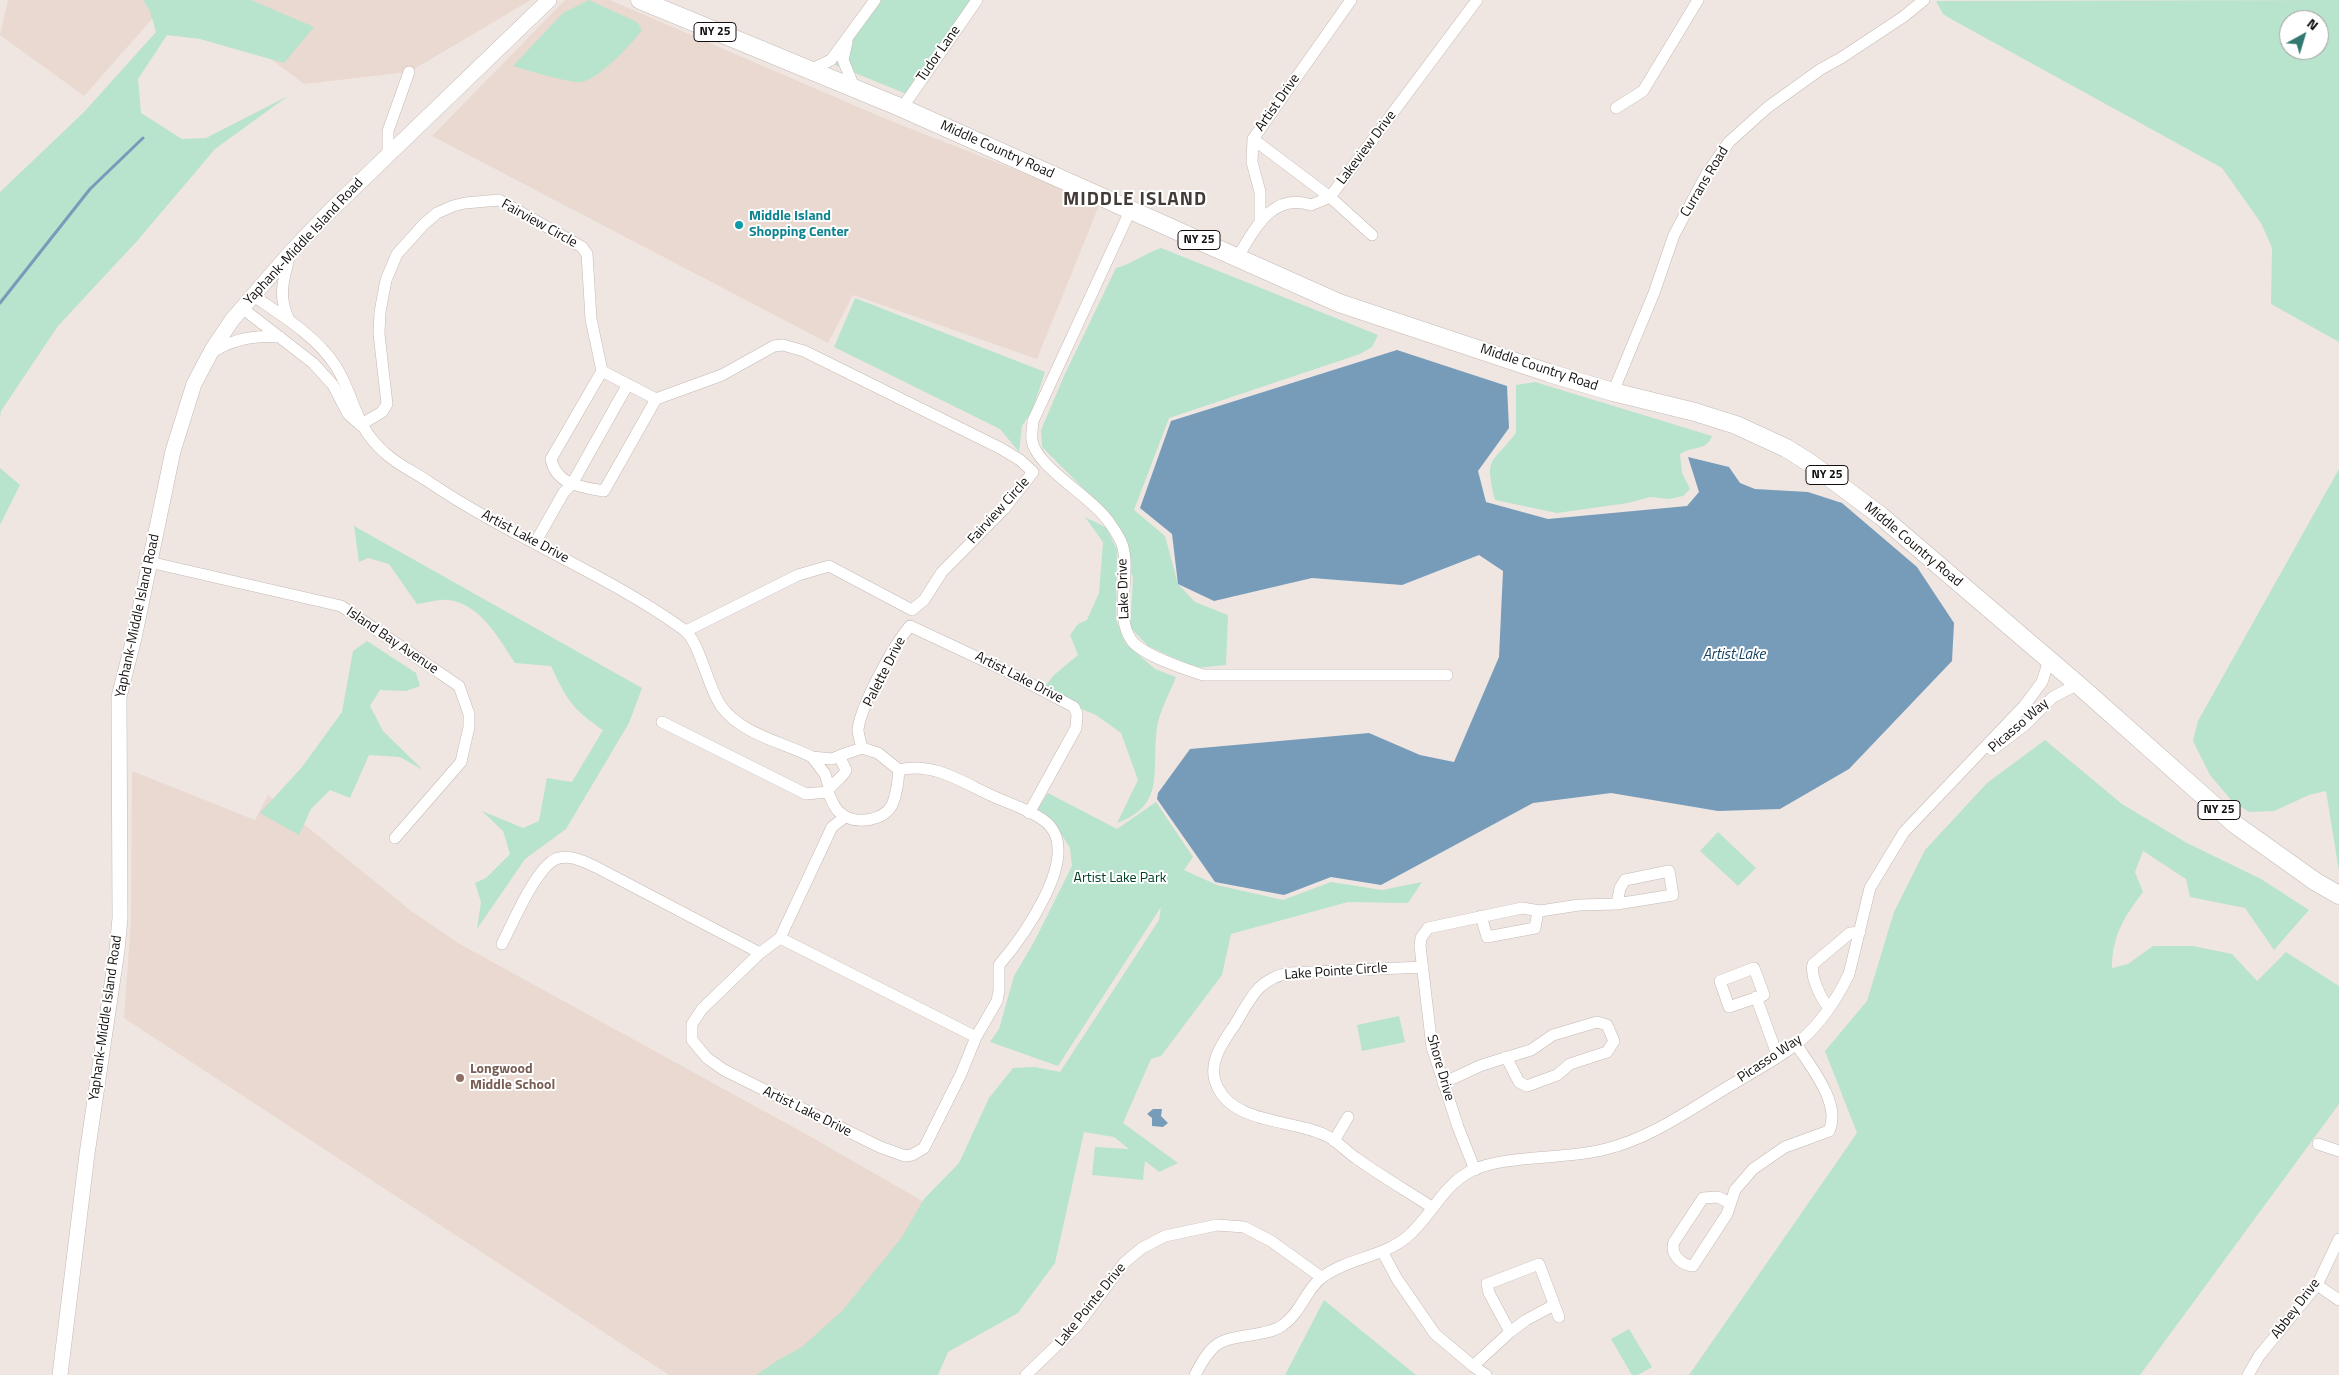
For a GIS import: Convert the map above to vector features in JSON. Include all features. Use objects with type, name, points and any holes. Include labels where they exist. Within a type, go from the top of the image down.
[{"type":"main road","name":"Yaphank-Middle Island Road","points":[[60,1375],[87,1154],[112,994],[120,918],[119,697],[134,638],[149,562],[183,415],[194,384],[209,354],[242,308],[290,252],[388,154],[549,0]]},
{"type":"main road","name":"Middle Country Road","points":[[640,0],[902,108],[1338,302],[1416,330],[1497,353],[1613,392],[1695,412],[1736,425],[1786,448],[1810,462],[1881,516],[2078,684],[2236,826],[2316,882],[2339,895]]},
{"type":"street","points":[[810,70],[831,60],[875,0]]},
{"type":"street","name":"Tudor Lane","points":[[902,108],[977,0]]},
{"type":"street","name":"Artist Drive","points":[[1260,221],[1260,192],[1252,162],[1253,139],[1351,0]]},
{"type":"street","name":"Lakeview Drive","points":[[1237,258],[1260,221],[1287,201],[1298,200],[1312,205],[1330,197],[1477,0]]},
{"type":"street","points":[[1616,108],[1642,91],[1698,0]]},
{"type":"street","name":"Currans Road","points":[[1613,392],[1654,293],[1674,235],[1706,175],[1730,142],[1768,107],[1821,69],[1841,58],[1914,4],[1924,0]]},
{"type":"street","points":[[847,40],[842,60],[855,89]]},
{"type":"street","points":[[388,154],[388,131],[409,72]]},
{"type":"street","points":[[1253,139],[1330,197],[1372,235]]},
{"type":"street","name":"Fairview Circle","points":[[360,425],[382,412],[387,404],[379,334],[380,312],[386,280],[397,254],[424,224],[437,213],[465,203],[499,200],[585,249],[588,259],[591,319],[602,371]]},
{"type":"street","name":"Lake Drive","points":[[1131,210],[1033,421],[1032,441],[1039,454],[1055,472],[1094,504],[1109,522],[1122,545],[1125,594],[1123,620],[1132,641],[1166,663],[1203,675],[1447,675]]},
{"type":"street","points":[[290,252],[282,286],[282,305],[290,322]]},
{"type":"street","name":"Artist Lake Drive","points":[[252,295],[290,322],[320,347],[335,366],[360,425],[385,453],[449,496],[648,606],[686,631]]},
{"type":"street","points":[[242,308],[313,363],[333,385],[348,414],[360,425]]},
{"type":"street","points":[[209,354],[222,346],[252,336],[280,337]]},
{"type":"street","name":"Fairview Circle","points":[[656,399],[722,375],[764,350],[783,345],[804,352],[1000,448],[1020,460],[1033,472],[1004,508],[942,572],[924,600],[912,610],[828,566],[798,575],[686,631]]},
{"type":"street","points":[[602,371],[656,399],[604,491],[572,484],[556,473],[551,459],[602,371]]},
{"type":"street","points":[[535,543],[564,492],[572,484],[628,384]]},
{"type":"street","name":"Island Bay Avenue","points":[[149,562],[341,606],[459,686],[469,714],[469,727],[461,762],[395,838]]},
{"type":"street","name":"Artist Lake Drive","points":[[910,626],[1004,670],[1074,708],[1077,714],[1076,728],[1029,813]]},
{"type":"street","name":"Palette Drive","points":[[862,748],[858,731],[869,696],[901,636],[910,626]]},
{"type":"street","points":[[686,631],[715,696],[728,714],[742,726],[812,758],[832,759],[862,748],[878,753],[899,770],[897,792],[891,806],[881,817],[858,820],[845,817],[838,811],[829,790],[825,774],[812,758]]},
{"type":"street","name":"Picasso Way","points":[[1433,1208],[1447,1190],[1475,1170],[1493,1164],[1581,1155],[1631,1141],[1680,1116],[1778,1057],[1796,1044],[1829,1008],[1849,974],[1870,888],[1895,844],[2030,700],[2042,682],[2049,660]]},
{"type":"street","name":"Picasso Way","points":[[1963,773],[2014,734],[2053,697],[2078,684]]},
{"type":"street","points":[[2030,700],[2040,709]]},
{"type":"street","points":[[662,722],[806,794],[829,790],[843,776],[846,770],[839,756]]},
{"type":"street","name":"Artist Lake Drive","points":[[845,817],[832,827],[780,938],[760,953],[702,1009],[692,1024],[692,1040],[707,1058],[724,1070],[896,1154],[912,1155],[924,1148],[962,1074],[976,1037],[997,1001],[999,965],[1017,944],[1054,876],[1058,865],[1058,844],[1050,826],[1029,813],[951,775],[917,767],[899,770]]},
{"type":"street","points":[[502,944],[533,885],[546,867],[556,858],[568,856],[590,864],[760,953]]},
{"type":"street","points":[[1538,911],[1535,928],[1487,937],[1481,916],[1522,908],[1538,911],[1573,905],[1617,904],[1673,895],[1669,871],[1625,880],[1620,888],[1617,904]]},
{"type":"street","name":"Shore Drive","points":[[1475,1170],[1432,1047],[1420,946],[1423,932],[1428,928],[1481,916]]},
{"type":"street","points":[[1829,1008],[1822,997],[1812,969],[1813,964],[1850,933],[1860,932]]},
{"type":"street","points":[[780,938],[976,1037]]},
{"type":"street","name":"Lake Pointe Circle","points":[[1423,967],[1289,973],[1270,978],[1256,992],[1220,1047],[1213,1069],[1214,1079],[1219,1090],[1232,1106],[1253,1115],[1319,1133],[1334,1140],[1357,1159],[1433,1208]]},
{"type":"street","points":[[1756,998],[1778,1057]]},
{"type":"street","points":[[1443,1083],[1482,1065],[1531,1050],[1554,1035],[1597,1022],[1607,1025],[1614,1041],[1607,1052],[1570,1064],[1557,1075],[1527,1086],[1518,1082],[1506,1058]]},
{"type":"street","points":[[1730,1203],[1718,1197],[1703,1198],[1674,1242],[1672,1249],[1674,1256],[1693,1266],[1727,1214],[1730,1203],[1744,1178],[1762,1161],[1785,1147],[1829,1131],[1833,1123],[1827,1094],[1796,1044]]},
{"type":"street","points":[[1334,1140],[1348,1118]]},
{"type":"street","points":[[2318,1144],[2339,1151]]},
{"type":"street","points":[[1195,1375],[1205,1355],[1215,1344],[1231,1338],[1276,1330],[1288,1322],[1311,1287],[1321,1277],[1346,1263],[1382,1251],[1407,1238],[1433,1208]]},
{"type":"street","name":"Lake Pointe Drive","points":[[1026,1375],[1077,1326],[1124,1263],[1142,1248],[1166,1236],[1217,1225],[1244,1227],[1271,1240],[1321,1277]]},
{"type":"street","name":"Abbey Drive","points":[[2248,1375],[2259,1356],[2317,1285],[2339,1239]]},
{"type":"street","points":[[1382,1251],[1397,1279],[1435,1334],[1486,1375]]},
{"type":"street","points":[[1510,1332],[1492,1299],[1487,1284],[1538,1264],[1559,1316]]},
{"type":"street","points":[[2317,1285],[2339,1300]]},
{"type":"street","points":[[1473,1366],[1510,1332],[1526,1320],[1554,1305]]},
{"type":"shaded area","points":[[8,0],[169,0],[84,96],[0,35]]},
{"type":"shaded area","points":[[192,0],[531,0],[409,72],[304,84]]},
{"type":"shaded area","points":[[565,0],[610,0],[886,119],[1100,203],[1037,359],[853,295],[828,343],[432,136]]},
{"type":"shaded area","name":"Longwood Middle School","points":[[132,771],[255,820],[268,795],[410,910],[458,943],[813,1138],[957,1221],[971,1241],[773,1368],[758,1375],[669,1375],[124,1018],[131,920]]},
{"type":"green space","points":[[143,0],[251,0],[314,27],[284,63],[200,39],[167,35],[138,79],[141,113],[182,139],[206,138],[288,96],[215,149],[138,240],[58,326],[1,411],[0,418],[0,192],[84,112],[156,32],[150,11]]},
{"type":"green space","points":[[589,0],[637,22],[642,30],[605,69],[588,80],[575,82],[513,66],[563,13]]},
{"type":"green space","points":[[869,0],[983,0],[914,97],[825,61]]},
{"type":"green space","points":[[2339,0],[2339,342],[2271,304],[2272,248],[2261,223],[2222,168],[1943,14],[1936,1]]},
{"type":"green space","points":[[1161,248],[1378,335],[1372,347],[1360,354],[1169,418],[1134,510],[1165,536],[1178,584],[1195,602],[1228,615],[1226,665],[1196,668],[1148,646],[1130,627],[1133,578],[1110,515],[1042,447],[1041,430],[1064,376],[1116,268]]},
{"type":"green space","points":[[855,298],[1045,372],[1032,411],[1022,426],[1019,452],[1000,429],[834,347]]},
{"type":"green space","points":[[1535,382],[1712,436],[1707,444],[1680,454],[1682,473],[1690,489],[1683,496],[1669,499],[1650,497],[1628,503],[1557,513],[1495,500],[1490,468],[1495,457],[1516,433],[1516,385]]},
{"type":"green space","points":[[0,468],[20,485],[0,525]]},
{"type":"green space","points":[[2339,469],[2339,871],[2326,791],[2309,795],[2274,811],[2249,812],[2231,800],[2210,775],[2193,741],[2198,721]]},
{"type":"green space","points":[[1085,517],[1107,528],[1117,550],[1116,619],[1125,643],[1155,669],[1176,677],[1158,721],[1154,784],[1150,796],[1144,806],[1133,815],[1117,823],[1138,780],[1121,733],[1096,715],[1079,708],[1045,686],[1054,675],[1078,655],[1070,635],[1078,624],[1087,620],[1099,593],[1103,542]]},
{"type":"green space","points":[[354,526],[642,688],[629,723],[566,829],[525,859],[477,929],[481,902],[475,883],[486,878],[510,854],[503,831],[482,811],[523,828],[539,821],[547,778],[572,782],[603,730],[584,716],[571,703],[551,666],[515,663],[488,624],[470,608],[448,600],[417,604],[389,564],[368,558],[359,562]]},
{"type":"green space","points":[[367,641],[416,673],[420,686],[406,691],[380,690],[370,706],[383,731],[423,770],[400,757],[369,755],[350,798],[330,790],[311,809],[299,835],[260,813],[302,767],[342,712],[353,651]]},
{"type":"green space","points":[[2045,740],[2122,804],[2187,843],[2261,879],[2309,910],[2274,950],[2245,908],[2190,897],[2186,879],[2143,851],[2135,872],[2143,892],[2120,927],[2114,946],[2112,968],[2128,964],[2153,946],[2193,946],[2232,954],[2257,981],[2286,952],[2339,986],[2339,1104],[2140,1375],[1689,1375],[1857,1133],[1825,1051],[1867,1001],[1894,912],[1925,850],[1987,783]]},
{"type":"green space","name":"Artist Lake Park","points":[[1048,793],[1117,829],[1156,802],[1193,857],[1184,870],[1217,885],[1283,900],[1331,882],[1382,890],[1422,882],[1408,903],[1348,902],[1231,934],[1222,975],[1161,1056],[1151,1059],[1123,1123],[1178,1163],[1159,1172],[1145,1161],[1143,1180],[1092,1175],[1095,1147],[1129,1149],[1114,1137],[1084,1132],[1055,1263],[1018,1313],[948,1352],[938,1375],[756,1375],[802,1347],[843,1310],[902,1237],[924,1199],[959,1163],[989,1098],[1013,1068],[1035,1067],[1060,1072],[1159,920],[1161,907],[1058,1066],[990,1042],[999,1029],[1014,976],[1034,942],[1072,866],[1070,848],[1060,832],[1036,811]]},
{"type":"green space","points":[[1718,832],[1756,868],[1738,886],[1700,851]]},
{"type":"green space","points":[[1399,1016],[1405,1042],[1362,1051],[1357,1025]]},
{"type":"green space","points":[[1324,1300],[1416,1375],[1285,1375]]},
{"type":"green space","points":[[1629,1329],[1652,1367],[1638,1375],[1632,1375],[1611,1339]]},
{"type":"water","name":"Artist Lake","points":[[1397,350],[1507,386],[1509,428],[1478,471],[1486,502],[1548,519],[1687,506],[1699,492],[1688,457],[1729,467],[1740,483],[1755,489],[1808,492],[1842,503],[1917,567],[1954,623],[1952,661],[1849,769],[1780,809],[1718,811],[1611,793],[1533,803],[1381,885],[1331,877],[1284,895],[1215,882],[1157,799],[1158,793],[1190,749],[1369,733],[1420,755],[1454,762],[1499,657],[1503,571],[1479,555],[1402,585],[1312,578],[1214,601],[1178,584],[1172,534],[1140,508],[1171,421]]},
{"type":"water","points":[[1153,1109],[1162,1109],[1161,1116],[1168,1123],[1163,1127],[1152,1126],[1152,1118],[1147,1114]]},
{"type":"waterway","points":[[0,303],[90,189],[143,138]]},
{"type":"place","name":"Middle Island Shopping Center","points":[[739,225]]},
{"type":"place","name":"Longwood Middle School","points":[[460,1078]]},
{"type":"district","name":"MIDDLE ISLAND","points":[[1135,200]]}]
